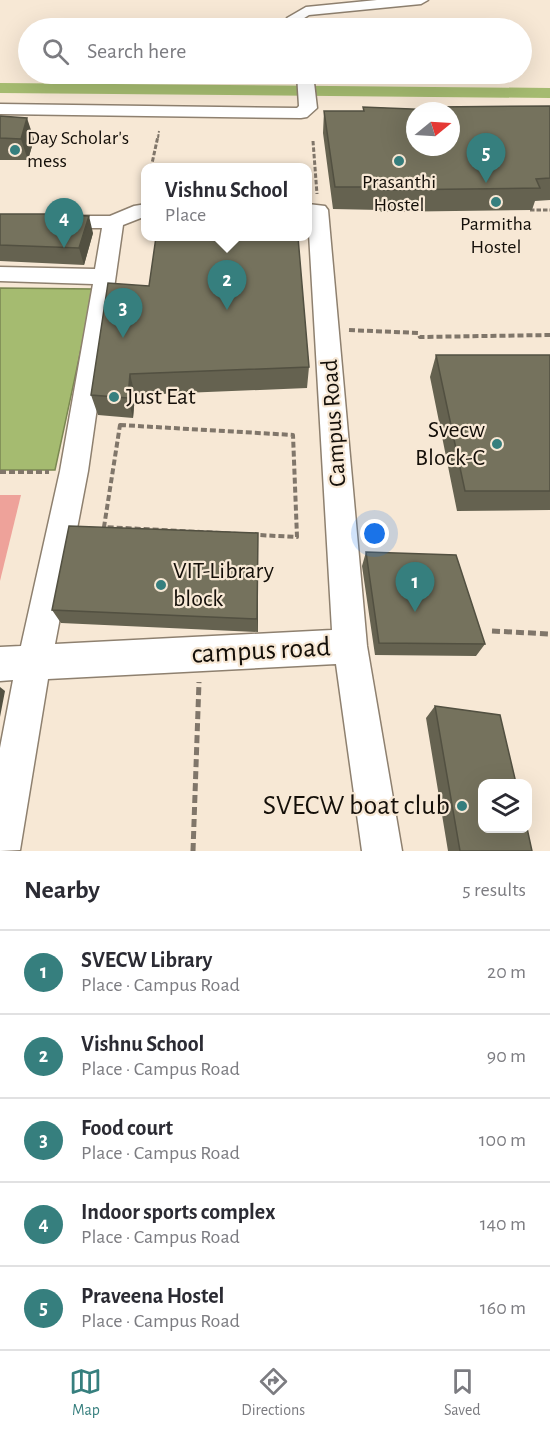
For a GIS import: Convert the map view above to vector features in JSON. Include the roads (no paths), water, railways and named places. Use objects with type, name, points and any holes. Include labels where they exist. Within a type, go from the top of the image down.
[{"type":"street","points":[[294,18],[306,10],[421,0]]},
{"type":"street","points":[[0,109],[290,114],[301,113],[308,108],[306,84]]},
{"type":"street","name":"Campus Road","points":[[313,210],[350,646]]},
{"type":"street","points":[[0,222],[113,222],[141,212]]},
{"type":"street","points":[[0,850],[17,663],[74,471],[113,222]]},
{"type":"street","points":[[0,274],[105,277]]},
{"type":"street","name":"campus road","points":[[17,663],[350,646],[382,851]]},
{"type":"waterway","points":[[0,88],[550,93]]},
{"type":"place","name":"Day Scholar's mess","points":[[15,150]]},
{"type":"place","name":"Prasanthi Hostel","points":[[399,161]]},
{"type":"place","name":"Praveena Hostel","points":[[486,183]]},
{"type":"place","name":"Parmitha Hostel","points":[[496,202]]},
{"type":"place","name":"Indoor sports complex","points":[[64,248]]},
{"type":"place","name":"Vishnu School","points":[[227,310]]},
{"type":"place","name":"Food court","points":[[123,338]]},
{"type":"place","name":"Just Eat","points":[[114,397]]},
{"type":"place","name":"Svecw Block-C","points":[[497,444]]},
{"type":"place","name":"VIT-Library block","points":[[161,585]]},
{"type":"place","name":"SVECW Library","points":[[415,612]]},
{"type":"place","name":"SVECW boat club","points":[[462,806]]}]
